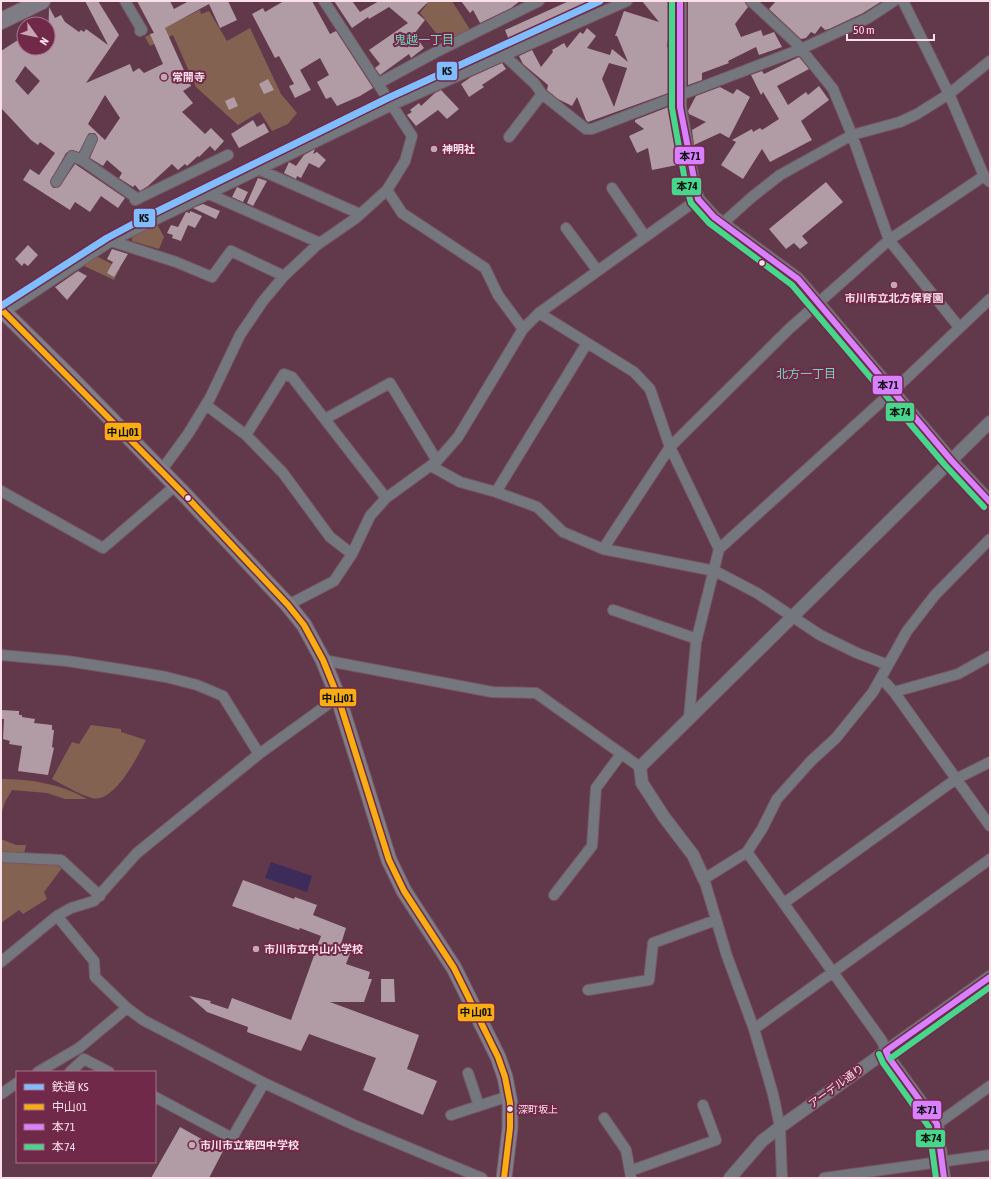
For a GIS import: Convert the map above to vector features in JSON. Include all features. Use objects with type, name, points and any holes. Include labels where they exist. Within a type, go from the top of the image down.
[{"type":"highway","points":[[1,21],[42,1]]},
{"type":"main road","points":[[3,313],[161,471],[288,605],[304,625],[323,660],[338,697],[394,872],[404,891],[454,968],[498,1057],[505,1077],[509,1096],[510,1128],[504,1178]]},
{"type":"street","points":[[125,1],[142,30],[140,31]]},
{"type":"street","points":[[161,471],[188,434],[206,405],[240,335],[263,301],[284,276],[320,243],[360,214],[387,190],[405,161],[412,136],[379,83],[324,1]]},
{"type":"street","points":[[379,83],[438,51],[538,1]]},
{"type":"street","points":[[3,313],[111,241],[392,105],[503,54],[627,1]]},
{"type":"street","points":[[680,1],[679,96],[692,180],[698,198],[708,211],[788,271],[818,303],[951,460],[990,502]]},
{"type":"street","points":[[751,1],[801,49],[833,89],[852,135],[889,240],[959,328]]},
{"type":"street","points":[[503,54],[535,84],[542,94],[586,129],[592,129],[801,49],[868,18],[894,1]]},
{"type":"street","points":[[603,549],[670,447],[818,303],[889,240],[987,179],[949,94],[903,1]]},
{"type":"street","points":[[723,223],[780,175],[852,135],[900,122],[917,114],[949,94],[990,61]]},
{"type":"street","points":[[509,137],[542,94]]},
{"type":"street","points":[[82,160],[92,139]]},
{"type":"street","points":[[56,182],[72,156],[82,160],[137,200],[228,155]]},
{"type":"street","points":[[258,170],[360,214]]},
{"type":"street","points":[[612,188],[644,235]]},
{"type":"street","points":[[387,190],[402,213],[485,268],[498,295],[523,329]]},
{"type":"street","points":[[208,194],[320,243]]},
{"type":"street","points":[[288,605],[334,581],[352,554],[370,516],[386,498],[434,463],[458,437],[523,329],[539,312],[644,235],[698,198]]},
{"type":"street","points":[[566,228],[597,270]]},
{"type":"street","points":[[111,241],[176,262],[212,277],[231,251],[284,276]]},
{"type":"street","points":[[689,718],[697,639],[720,549],[893,391],[990,299]]},
{"type":"street","points":[[539,312],[634,372],[650,390],[670,447],[720,549]]},
{"type":"street","points":[[496,492],[587,343]]},
{"type":"street","points":[[246,435],[284,374],[292,377],[386,498]]},
{"type":"street","points":[[325,419],[390,383],[434,463],[460,482],[496,492],[536,507],[563,532],[603,549],[715,570],[757,593],[792,618],[844,647],[888,664]]},
{"type":"street","points":[[206,405],[246,435],[283,473],[330,537],[352,554]]},
{"type":"street","points":[[640,767],[990,422]]},
{"type":"street","points":[[1,491],[103,548],[175,486]]},
{"type":"street","points":[[704,879],[747,852],[762,829],[777,799],[811,761],[836,738],[882,679],[888,664],[907,631],[935,595],[990,539]]},
{"type":"street","points":[[613,610],[697,639]]},
{"type":"street","points":[[1,654],[67,661],[124,670],[166,677],[197,685],[223,696],[259,754]]},
{"type":"street","points":[[894,692],[958,674],[990,656]]},
{"type":"street","points":[[323,660],[492,692],[536,693],[640,767],[642,783],[664,817],[693,855],[704,879],[716,920],[754,1029],[773,1094],[780,1127],[782,1178]]},
{"type":"street","points":[[882,679],[894,692],[990,826]]},
{"type":"street","points":[[1,962],[57,916],[71,908],[94,901],[137,853],[259,754],[338,697]]},
{"type":"street","points":[[554,895],[592,846],[596,788],[621,754]]},
{"type":"street","points":[[784,903],[956,778],[990,762]]},
{"type":"street","points":[[747,852],[882,1041],[889,1058],[937,1124],[944,1178]]},
{"type":"street","points":[[1,857],[61,860],[100,896]]},
{"type":"street","points":[[754,1029],[990,859]]},
{"type":"street","points":[[57,916],[94,962],[96,977],[127,1008],[143,1020],[264,1083],[354,1125],[482,1178]]},
{"type":"street","points":[[588,990],[649,980],[653,943],[716,920]]},
{"type":"street","name":"アーデル通り","points":[[730,1178],[762,1141],[780,1127],[990,977]]},
{"type":"street","points":[[43,1071],[78,1048],[127,1008]]},
{"type":"street","points":[[71,1071],[84,1059],[107,1071]]},
{"type":"street","points":[[468,1073],[480,1106]]},
{"type":"street","points":[[156,1098],[232,1138],[264,1083]]},
{"type":"street","points":[[1,1094],[16,1084]]},
{"type":"street","points":[[937,1124],[990,1086]]},
{"type":"street","points":[[451,1115],[509,1096]]},
{"type":"street","points":[[604,1118],[626,1150],[631,1175],[716,1140],[703,1105]]},
{"type":"street","points":[[824,1178],[859,1176],[990,1155]]},
{"type":"shaded area","points":[[424,1],[452,1],[469,28],[467,32],[444,43],[420,13],[427,4]]},
{"type":"shaded area","points":[[200,10],[201,14],[209,11],[227,41],[250,28],[281,94],[297,113],[288,124],[272,131],[260,112],[238,125],[196,87],[173,35],[150,46],[145,37]]},
{"type":"shaded area","points":[[157,224],[164,237],[159,249],[132,241],[132,236]]},
{"type":"shaded area","points":[[94,255],[120,268],[114,280],[80,264]]},
{"type":"shaded area","points":[[91,725],[121,729],[121,732],[146,740],[131,767],[117,787],[109,794],[100,798],[92,798],[76,792],[52,779],[72,742],[79,744]]},
{"type":"shaded area","points":[[1,779],[46,783],[87,799],[65,799],[47,793],[12,790],[5,802],[1,815]]},
{"type":"shaded area","points":[[1,839],[16,845],[26,845],[24,853],[1,852]]},
{"type":"shaded area","points":[[1,861],[57,865],[62,868],[44,892],[47,899],[23,914],[19,910],[1,923]]},
{"type":"shaded area","points":[[271,862],[312,876],[307,892],[265,878]]},
{"type":"building","points":[[85,1],[98,1],[119,35],[86,83],[130,64],[133,72],[139,68],[144,73],[163,64],[150,34],[154,33],[137,1],[170,1],[174,9],[189,1],[228,1],[237,20],[220,28],[209,4],[165,28],[191,86],[183,91],[193,103],[182,112],[205,134],[211,128],[224,141],[215,151],[210,146],[187,166],[185,164],[178,170],[172,164],[148,186],[140,191],[135,185],[133,187],[119,178],[122,173],[107,160],[103,166],[90,158],[98,139],[95,133],[89,133],[79,152],[72,150],[66,153],[50,182],[53,188],[59,187],[75,164],[125,198],[118,208],[101,196],[90,212],[75,202],[70,210],[23,180],[30,169],[39,175],[55,153],[40,142],[38,145],[31,140],[1,108],[1,51],[16,41],[16,56],[56,56],[56,18],[61,15],[65,22],[79,32],[81,30],[84,32],[86,29],[108,45]],"holes":[[[25,66],[40,81],[28,95],[15,81]],[[105,95],[120,118],[105,140],[88,124]]]},
{"type":"building","points":[[284,1],[312,1],[330,34],[336,31],[373,88],[360,96],[337,106],[331,97],[326,99],[317,82],[329,75],[320,58],[300,70],[311,90],[295,98],[289,86],[294,84],[279,56],[275,58],[252,14],[263,8],[265,12]]},
{"type":"building","points":[[334,1],[352,1],[360,12],[379,1],[429,1],[417,13],[425,20],[414,34],[424,48],[411,58],[409,54],[380,75],[375,68],[380,64],[369,50],[408,23],[389,7],[369,19],[368,17],[352,28]]},
{"type":"building","points":[[461,1],[520,1],[511,8],[480,23],[473,10],[470,13]]},
{"type":"building","points":[[569,1],[593,1],[509,40],[505,30]]},
{"type":"building","points":[[642,1],[672,1],[672,25],[670,24],[667,47],[672,48],[672,84],[669,84],[671,92],[588,122],[577,97],[572,106],[558,99],[547,90],[548,85],[523,64],[519,56],[532,50],[541,67],[553,52],[552,50],[564,43],[567,48],[580,32],[583,34],[587,28],[596,36],[587,48],[610,55],[612,49],[628,62],[617,36],[615,36],[624,11],[659,22]],"holes":[[[609,63],[627,68],[614,107],[602,79]]]},
{"type":"building","points":[[688,1],[744,1],[748,7],[735,24],[741,37],[761,30],[763,36],[774,32],[782,47],[759,55],[756,47],[728,61],[729,63],[702,73],[702,80],[688,85]]},
{"type":"building","points":[[776,1],[882,1],[863,13],[829,29],[825,30],[821,26],[815,34],[811,32],[806,38],[801,39],[769,9]]},
{"type":"building","points":[[49,7],[54,16],[49,16]]},
{"type":"building","points":[[799,57],[809,69],[777,86],[788,105],[806,92],[808,95],[819,86],[829,100],[801,121],[812,140],[770,162],[762,149],[743,179],[721,165],[736,142],[732,140],[752,129],[753,132],[760,128],[762,130],[779,119],[763,92],[761,95],[751,75],[762,71],[764,74]]},
{"type":"building","points":[[502,63],[506,69],[482,85],[484,87],[469,97],[461,84],[471,77]]},
{"type":"building","points":[[268,79],[274,90],[264,94],[259,84]]},
{"type":"building","points":[[720,87],[733,94],[737,89],[750,97],[729,138],[720,133],[694,145],[692,130],[706,122],[689,114],[688,111],[696,96]]},
{"type":"building","points":[[441,90],[459,109],[447,119],[438,110],[416,126],[407,115],[412,112],[410,110],[419,103],[421,106],[435,93]]},
{"type":"building","points":[[234,97],[238,106],[229,110],[225,101]]},
{"type":"building","points":[[671,106],[675,140],[678,138],[682,164],[652,170],[648,148],[637,153],[629,136],[644,129],[635,122],[635,120]]},
{"type":"building","points":[[253,120],[257,127],[264,123],[269,132],[239,148],[231,134]]},
{"type":"building","points":[[315,149],[313,154],[317,152],[326,160],[319,168],[309,163],[301,178],[297,176],[296,179],[284,173],[289,162],[296,166],[304,155]]},
{"type":"building","points":[[258,178],[267,181],[253,206],[247,203]]},
{"type":"building","points":[[826,182],[843,202],[802,236],[808,243],[800,249],[794,243],[786,249],[769,229]]},
{"type":"building","points":[[237,187],[248,192],[243,202],[232,197]]},
{"type":"building","points":[[203,204],[220,211],[216,219],[193,208]]},
{"type":"building","points":[[190,211],[202,216],[195,228],[188,225],[181,241],[172,238],[173,235],[167,233],[171,225],[178,227],[186,212],[190,213]]},
{"type":"building","points":[[28,245],[38,255],[28,266],[24,263],[22,266],[15,259]]},
{"type":"building","points":[[112,249],[128,254],[114,277],[107,273],[113,262],[107,259]]},
{"type":"building","points":[[78,271],[87,276],[67,300],[55,287]]},
{"type":"building","points":[[2,710],[19,711],[19,715],[22,715],[22,717],[35,719],[34,723],[52,725],[52,730],[54,730],[52,747],[54,748],[48,775],[18,771],[22,746],[9,744],[10,741],[3,739],[4,719],[1,719]]},
{"type":"building","points":[[243,880],[294,899],[295,897],[317,905],[313,915],[346,928],[341,944],[352,948],[346,964],[370,972],[368,979],[372,979],[364,1002],[330,1002],[419,1035],[407,1069],[437,1081],[423,1115],[363,1090],[376,1058],[309,1034],[301,1051],[247,1032],[248,1027],[207,1012],[189,996],[211,1001],[210,1003],[228,1009],[232,998],[291,1020],[321,936],[300,928],[299,930],[232,906]]},
{"type":"building","points":[[381,979],[394,979],[395,1002],[381,1002]]},
{"type":"building","points":[[180,1127],[223,1151],[209,1178],[151,1178]]},
{"type":"rail line","name":"KS","points":[[1,306],[107,238],[150,215],[388,98],[600,1]]},
{"type":"transit line","name":"本74","points":[[672,1],[672,108],[685,181],[691,203],[709,223],[792,285],[945,465],[984,507]]},
{"type":"transit line","name":"本71","points":[[680,1],[680,107],[698,199],[714,217],[798,279],[951,460],[990,502]]},
{"type":"transit line","name":"中山01","points":[[1,309],[184,494],[288,605],[304,625],[323,660],[338,697],[389,860],[404,891],[454,968],[498,1057],[505,1077],[510,1103],[510,1128],[504,1178]]},
{"type":"transit line","name":"本71","points":[[886,1051],[990,977]]},
{"type":"transit line","name":"本74","points":[[891,1058],[990,987]]},
{"type":"transit line","name":"本71","points":[[886,1051],[889,1058],[937,1124],[944,1178]]},
{"type":"transit line","name":"本74","points":[[879,1054],[883,1063],[929,1127],[936,1178]]},
{"type":"place","name":"常開寺","points":[[164,77]]},
{"type":"place","name":"神明社","points":[[434,149]]},
{"type":"place","name":"市川市立北方保育園","points":[[894,285]]},
{"type":"place","name":"市川市立中山小学校","points":[[256,949]]},
{"type":"place","name":"深町坂上","points":[[510,1109]]},
{"type":"place","name":"市川市立第四中学校","points":[[192,1145]]},
{"type":"district","name":"鬼越一丁目","points":[[424,40]]},
{"type":"district","name":"北方一丁目","points":[[806,374]]}]
